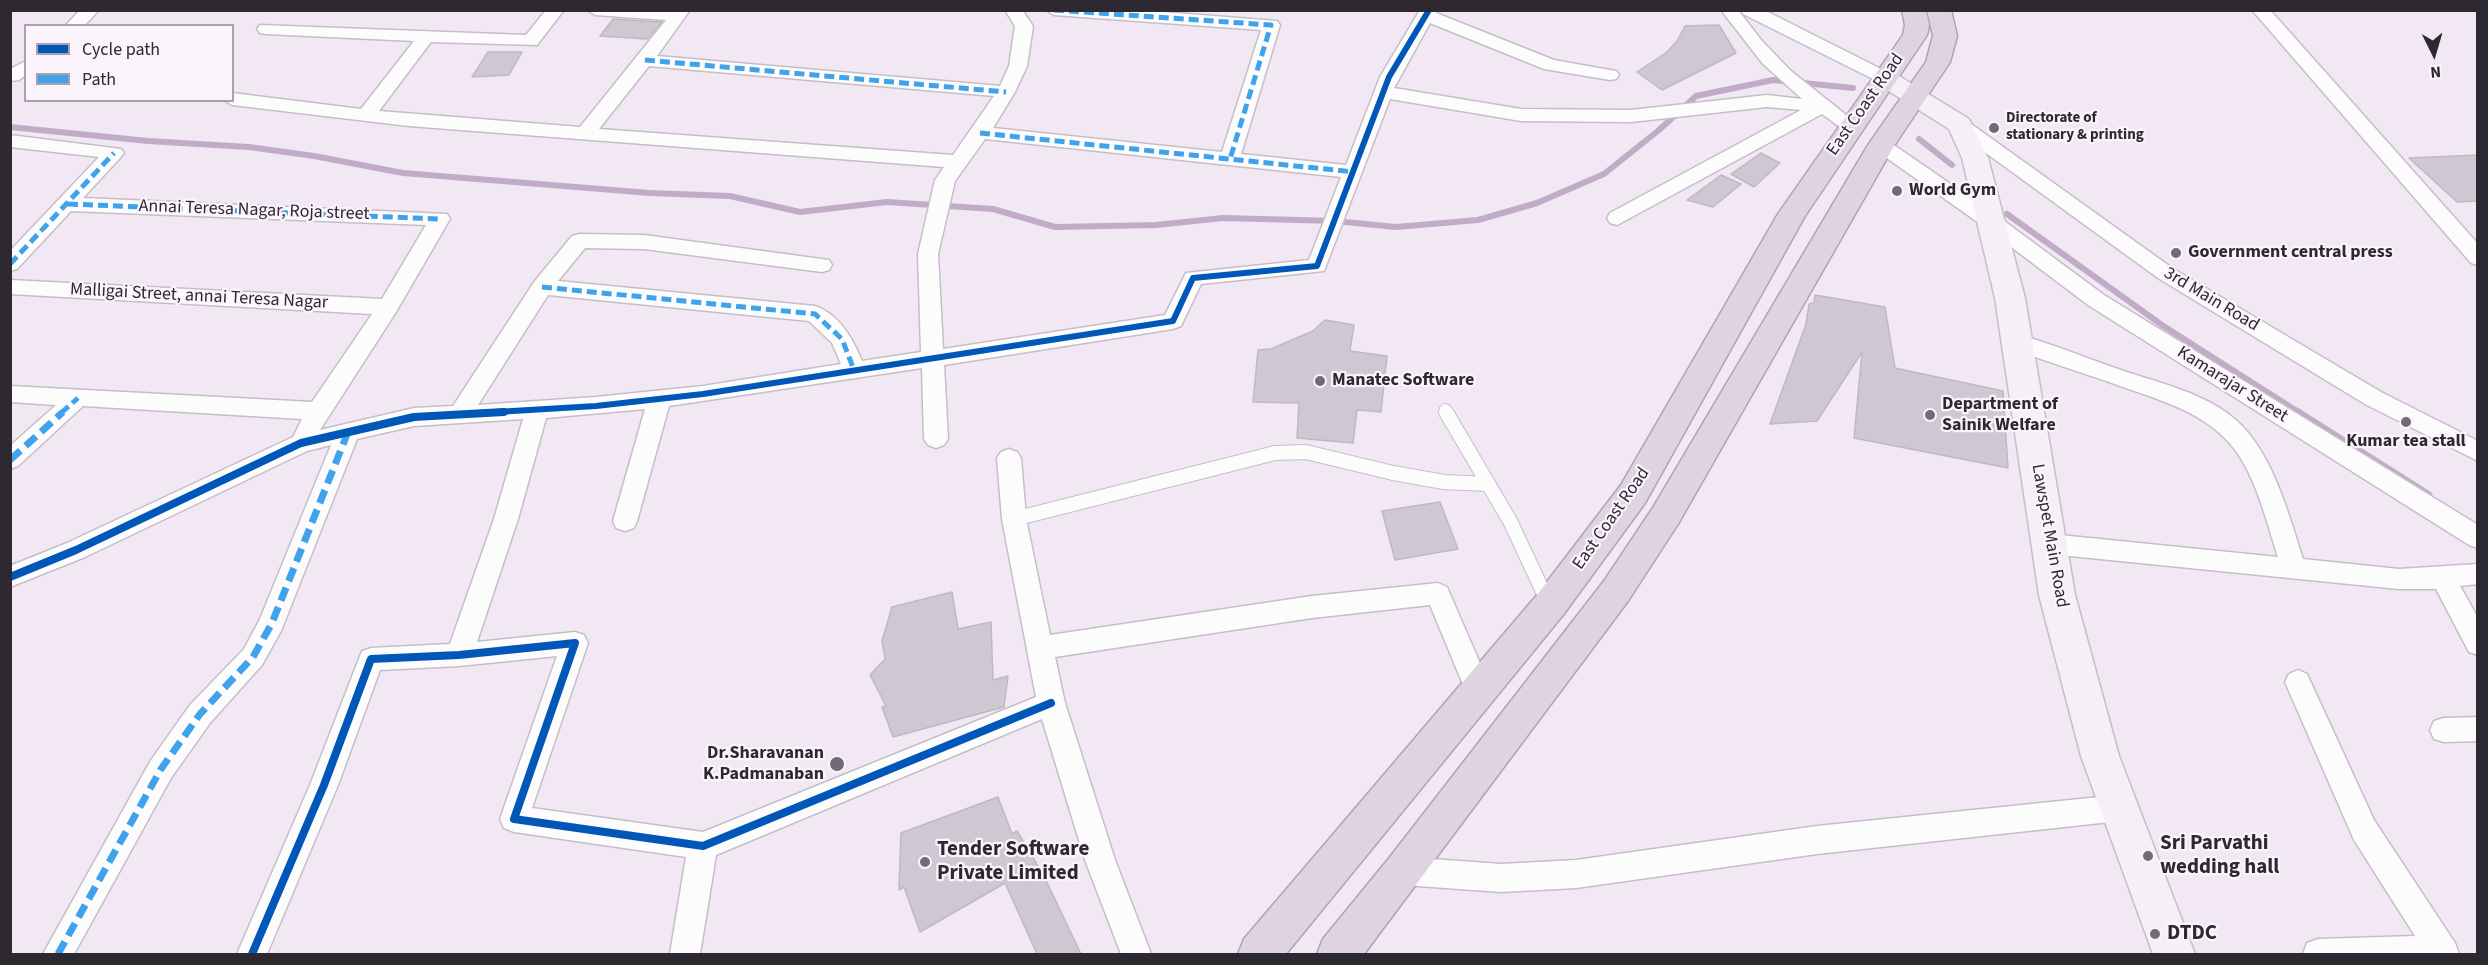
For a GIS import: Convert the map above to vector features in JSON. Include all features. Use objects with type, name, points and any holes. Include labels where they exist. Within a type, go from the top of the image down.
[{"type":"highway","name":"East Coast Road","points":[[1260,954],[1550,605],[1634,494],[1792,214],[1915,35],[1917,25],[1914,10]]},
{"type":"highway","name":"East Coast Road","points":[[1338,954],[1404,871],[1623,582],[1666,515],[1881,145],[1938,62],[1945,47],[1946,30],[1939,10]]},
{"type":"street","points":[[75,24],[91,10]]},
{"type":"street","points":[[266,29],[531,41],[556,10]]},
{"type":"street","points":[[595,10],[680,13]]},
{"type":"street","points":[[936,439],[928,254],[945,180],[980,133],[1006,92],[1018,66],[1024,26],[1013,10]]},
{"type":"street","points":[[1054,10],[1191,15],[1271,25],[1230,159]]},
{"type":"street","points":[[1729,10],[1738,24],[1790,82],[1851,126]]},
{"type":"street","points":[[1749,10],[1885,78],[1960,125]]},
{"type":"street","points":[[2243,10],[2260,11],[2478,258]]},
{"type":"street","points":[[586,132],[680,13]]},
{"type":"street","points":[[10,577],[76,550],[301,443],[414,417],[537,410],[703,394],[1173,321],[1193,278],[1317,266],[1387,84],[1428,13],[1550,65],[1610,75]]},
{"type":"street","points":[[366,115],[426,37]]},
{"type":"street","points":[[645,60],[1006,92]]},
{"type":"street","points":[[1387,84],[1521,115],[1631,116],[1767,101],[1822,106]]},
{"type":"street","points":[[234,99],[366,115],[959,162]]},
{"type":"street","points":[[1617,218],[1822,106]]},
{"type":"street","name":"Lawspet Main Road","points":[[1960,125],[1975,158],[1993,223],[2017,342],[2057,595],[2100,756],[2174,954]]},
{"type":"street","name":"3rd Main Road","points":[[1960,125],[2165,273],[2373,398],[2478,452]]},
{"type":"street","points":[[980,133],[1354,172]]},
{"type":"street","points":[[10,141],[114,153],[10,264]]},
{"type":"street","name":"Kamarajar Street","points":[[1881,145],[1993,223],[2096,300],[2478,538]]},
{"type":"street","name":"Annai Teresa Nagar, Roja street","points":[[68,204],[440,219],[388,307]]},
{"type":"street","points":[[460,414],[542,287],[579,241],[644,242],[822,266]]},
{"type":"street","name":"Malligai Street, annai Teresa Nagar","points":[[10,287],[388,307]]},
{"type":"street","points":[[542,287],[815,314],[842,339],[854,370]]},
{"type":"street","points":[[301,443],[318,411],[388,307]]},
{"type":"street","points":[[2017,342],[2175,397],[2208,412],[2229,427],[2247,449],[2258,470],[2275,509],[2294,568]]},
{"type":"street","points":[[10,394],[318,411]]},
{"type":"street","points":[[10,460],[78,398]]},
{"type":"street","points":[[625,521],[660,398]]},
{"type":"street","points":[[459,656],[506,519],[537,410]]},
{"type":"street","points":[[58,954],[161,769],[200,714],[253,657],[272,623],[348,432]]},
{"type":"street","points":[[1009,458],[1014,519],[1051,703],[1100,860],[1136,954]]},
{"type":"street","points":[[2050,544],[2399,579],[2478,574]]},
{"type":"street","points":[[2443,578],[2478,644]]},
{"type":"street","points":[[1041,648],[1312,607],[1438,594],[1479,691]]},
{"type":"street","points":[[252,954],[324,785],[370,659],[459,656],[575,643],[514,819],[703,846],[1051,703]]},
{"type":"street","points":[[2298,682],[2364,830],[2443,952]]},
{"type":"street","points":[[2444,730],[2478,729]]},
{"type":"street","points":[[1404,871],[1501,878],[1576,874],[1816,840],[2119,808]]},
{"type":"street","points":[[685,954],[703,846]]},
{"type":"street","points":[[2318,954],[2443,952]]},
{"type":"lane","points":[[1444,409],[1510,521],[1550,605]]},
{"type":"lane","points":[[1014,519],[1275,453],[1306,452],[1393,473],[1444,482],[1488,484]]},
{"type":"building","points":[[613,19],[662,22],[647,39],[600,36]]},
{"type":"building","points":[[1719,25],[1736,53],[1662,90],[1637,72],[1667,52],[1677,41],[1685,26]]},
{"type":"building","points":[[488,52],[522,52],[509,75],[472,77]]},
{"type":"building","points":[[1761,153],[1780,163],[1754,187],[1731,174]]},
{"type":"building","points":[[2478,155],[2478,201],[2457,202],[2409,158]]},
{"type":"building","points":[[1721,175],[1741,184],[1713,207],[1687,200]]},
{"type":"building","points":[[1815,295],[1885,307],[1895,368],[2003,391],[2008,468],[1854,438],[1862,352],[1817,421],[1770,424],[1806,324],[1809,304],[1814,303]]},
{"type":"building","name":"Manatec Software","points":[[1325,320],[1354,325],[1350,351],[1387,356],[1381,412],[1357,410],[1353,443],[1297,438],[1299,403],[1253,402],[1258,350],[1271,349],[1313,331]]},
{"type":"building","points":[[1440,502],[1458,549],[1395,560],[1382,511]]},
{"type":"building","points":[[952,592],[958,629],[991,622],[993,680],[1008,676],[1004,707],[893,737],[882,707],[886,706],[870,675],[885,659],[882,641],[892,607]]},
{"type":"building","points":[[998,797],[1012,834],[1017,831],[1044,876],[1081,954],[1037,954],[1005,883],[920,932],[904,887],[899,890],[901,833]]},
{"type":"waterway","points":[[10,127],[148,141],[249,147],[314,156],[403,173],[650,193],[730,196],[800,212],[887,202],[993,209],[1055,227],[1156,225],[1223,218],[1335,221],[1396,227],[1478,220],[1537,203],[1604,174],[1659,130],[1696,96],[1773,80],[1853,88]]},
{"type":"waterway","points":[[1919,139],[1952,165]]},
{"type":"waterway","points":[[2007,214],[2162,325],[2300,413]]},
{"type":"waterway","points":[[2297,412],[2428,495]]},
{"type":"marked path","points":[[1054,10],[1271,25],[1230,159]]},
{"type":"marked path","points":[[645,60],[1006,92]]},
{"type":"marked path","points":[[980,133],[1354,172]]},
{"type":"marked path","points":[[10,264],[114,153]]},
{"type":"marked path","points":[[68,204],[440,219]]},
{"type":"marked path","points":[[542,287],[815,314],[842,339],[854,370]]},
{"type":"marked path","points":[[10,460],[78,398]]},
{"type":"marked path","points":[[58,954],[161,769],[200,714],[253,657],[272,623],[348,432]]},
{"type":"cycle path","points":[[10,577],[76,550],[301,443],[414,417],[596,406],[703,394],[1173,321],[1193,278],[1317,266],[1389,77],[1429,10]]},
{"type":"cycle path","points":[[252,954],[324,785],[371,659],[459,655],[575,643],[514,819],[703,846],[1051,703]]},
{"type":"place","name":"Directorate of stationary & printing","points":[[1994,128]]},
{"type":"place","name":"World Gym","points":[[1897,191]]},
{"type":"place","name":"Government central press","points":[[2176,253]]},
{"type":"place","name":"Manatec Software","points":[[1320,381]]},
{"type":"place","name":"Department of Sainik Welfare","points":[[1930,415]]},
{"type":"place","name":"Kumar tea stall","points":[[2406,422]]},
{"type":"place","name":"Dr.Sharavanan K.Padmanaban","points":[[837,764]]},
{"type":"place","name":"Sri Parvathi wedding hall","points":[[2148,856]]},
{"type":"place","name":"Tender Software Private Limited","points":[[925,862]]},
{"type":"place","name":"DTDC","points":[[2155,934]]}]
